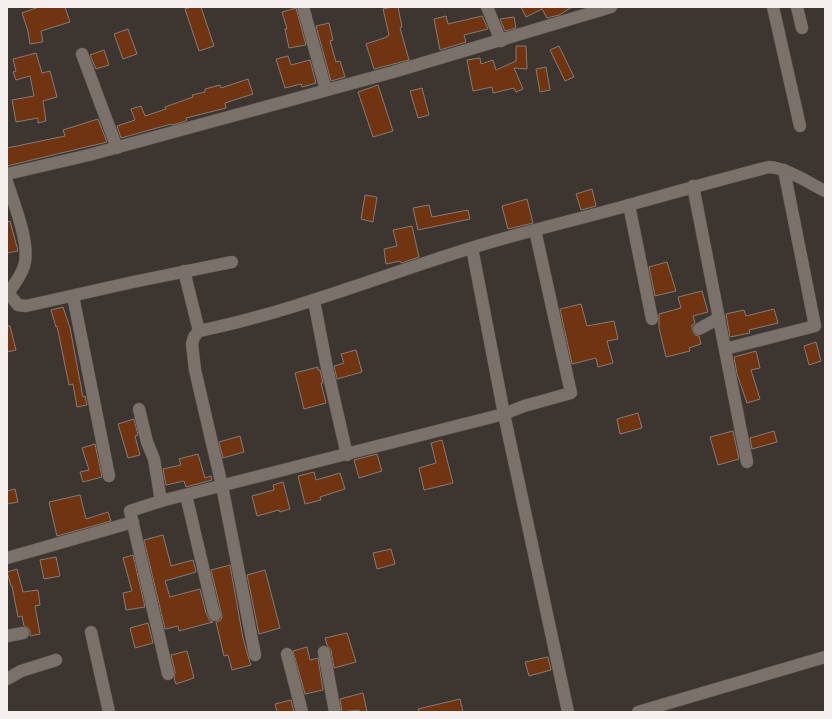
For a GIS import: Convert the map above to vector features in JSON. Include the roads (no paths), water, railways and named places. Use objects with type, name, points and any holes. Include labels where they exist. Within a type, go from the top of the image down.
[{"type":"street","points":[[303,7],[326,90]]},
{"type":"street","points":[[488,7],[501,41]]},
{"type":"street","points":[[7,174],[117,148],[501,41],[611,7]]},
{"type":"street","points":[[773,7],[800,126]]},
{"type":"street","points":[[797,7],[802,28]]},
{"type":"street","points":[[82,54],[117,148]]},
{"type":"street","points":[[255,655],[222,486],[192,352],[192,340],[199,330],[227,325],[314,301],[383,276],[472,248],[769,166],[784,170],[825,191]]},
{"type":"street","points":[[725,349],[815,326],[784,170]]},
{"type":"street","points":[[7,182],[24,238],[26,251],[24,266],[8,293],[14,302],[21,306],[232,262]]},
{"type":"street","points":[[693,186],[747,462]]},
{"type":"street","points":[[629,205],[652,319]]},
{"type":"street","points":[[168,674],[130,511],[161,501],[186,496],[504,414],[524,406],[571,393],[535,230]]},
{"type":"street","points":[[472,248],[504,414],[568,712]]},
{"type":"street","points":[[184,271],[199,330]]},
{"type":"street","points":[[73,296],[109,476]]},
{"type":"street","points":[[314,301],[327,368],[347,455]]},
{"type":"street","points":[[699,329],[719,318]]},
{"type":"street","points":[[139,409],[147,442],[154,459],[161,501]]},
{"type":"street","points":[[186,496],[212,610],[215,615]]},
{"type":"street","points":[[7,558],[133,522]]},
{"type":"street","points":[[91,632],[109,712]]},
{"type":"street","points":[[7,636],[23,633]]},
{"type":"street","points":[[324,652],[335,712]]},
{"type":"street","points":[[287,654],[302,712]]},
{"type":"street","points":[[638,712],[825,657]]},
{"type":"street","points":[[7,679],[21,671],[56,660]]}]
